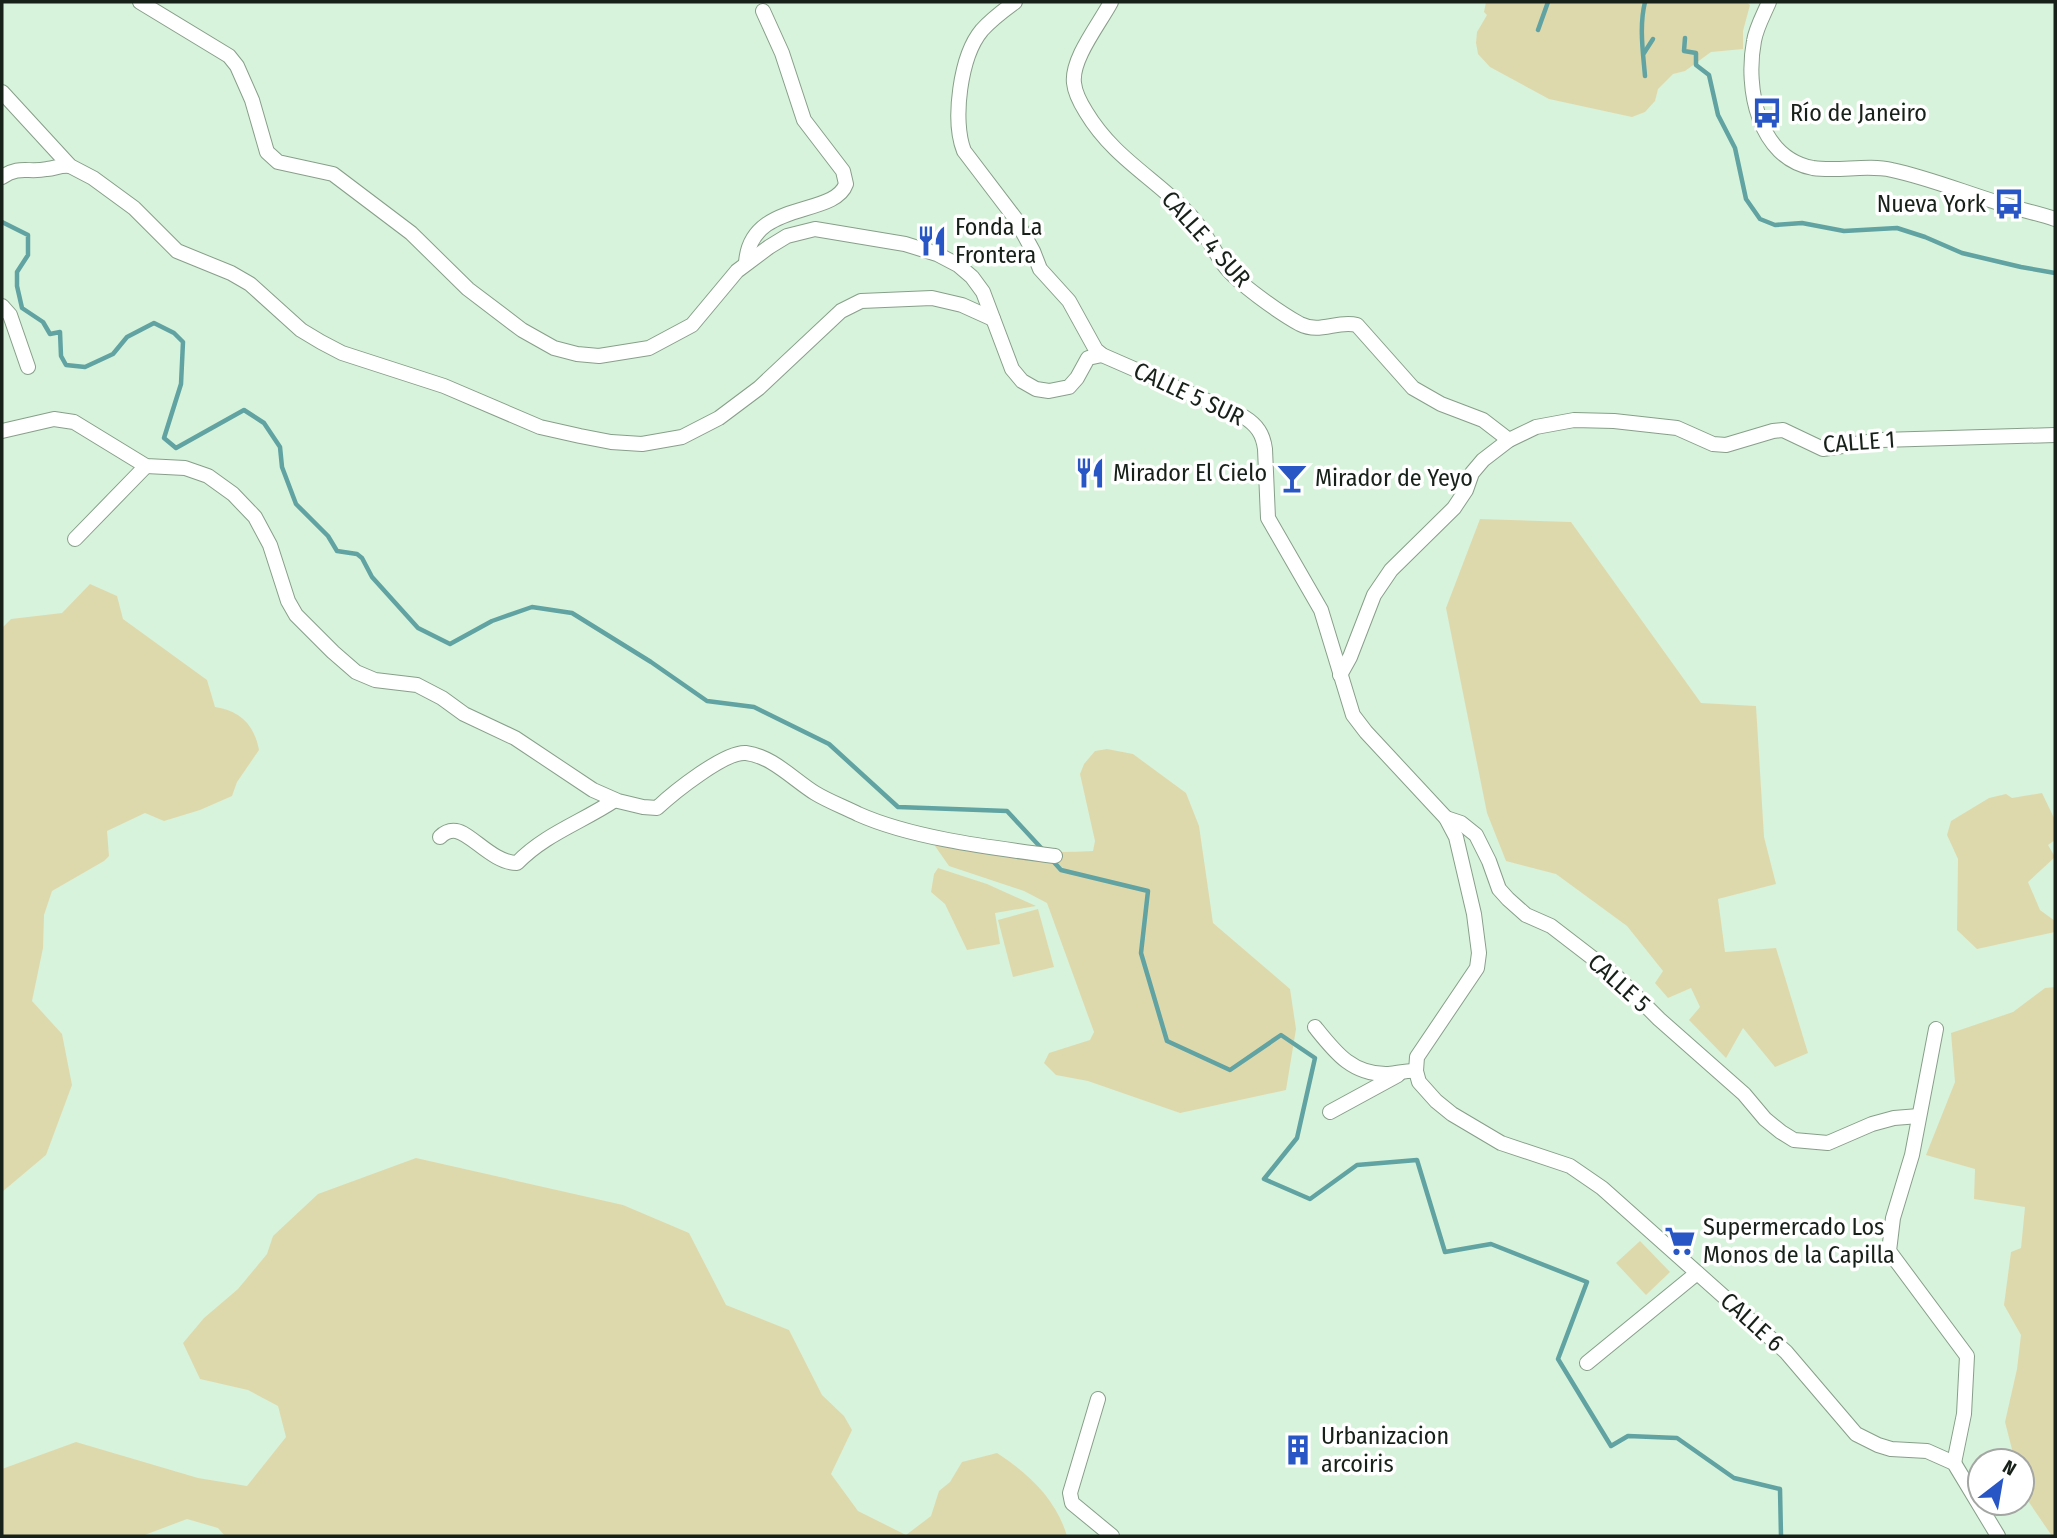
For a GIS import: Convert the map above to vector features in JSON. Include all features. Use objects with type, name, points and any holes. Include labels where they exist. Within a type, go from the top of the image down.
[{"type":"street","points":[[140,2],[229,56],[237,66],[252,100],[267,152],[272,157],[278,162],[295,167],[333,174],[411,233],[468,289],[544,344],[566,352],[587,355],[611,355],[649,348],[692,325],[746,263],[786,236],[802,230],[832,231],[892,241],[937,254],[966,271],[983,292],[1012,369],[1022,381],[1035,388],[1049,391],[1069,387],[1087,358],[1102,355]]},
{"type":"street","name":"CALLE 5 SUR","points":[[1015,2],[980,32],[968,57],[959,98],[958,127],[964,151],[1015,218],[1040,269],[1069,301],[1082,321],[1093,347],[1102,355],[1244,417],[1258,428],[1264,439],[1268,518],[1315,595],[1358,723],[1446,818]]},
{"type":"street","name":"CALLE 4 SUR","points":[[1111,2],[1073,71],[1074,85],[1081,103],[1108,144],[1180,205],[1200,228],[1232,274],[1273,306],[1312,329],[1342,324],[1357,326],[1413,388],[1441,404],[1483,420],[1509,440]]},
{"type":"street","points":[[1769,2],[1754,41],[1753,94],[1758,119],[1780,151],[1814,168],[1881,167],[1923,177],[2055,219]]},
{"type":"street","points":[[746,263],[748,245],[753,236],[787,214],[837,195],[846,184],[843,171],[804,120],[782,53],[763,11]]},
{"type":"street","points":[[2,92],[70,166],[93,178],[134,208],[177,251],[231,273],[250,284],[301,330],[342,353],[444,386],[540,426],[611,442],[642,444],[682,437],[719,418],[778,372],[841,312],[860,301],[932,298],[962,306],[993,319]]},
{"type":"street","points":[[2,177],[14,169],[70,166]]},
{"type":"street","points":[[2,306],[10,315],[28,366]]},
{"type":"street","points":[[2,432],[54,419],[74,422],[146,466],[185,468],[208,476],[233,494],[258,522],[270,545],[288,601],[296,615],[356,671],[375,680],[417,685],[442,698],[464,715],[515,738],[593,790],[615,800],[657,808],[675,790],[728,757],[744,753],[761,757],[816,793],[861,815],[960,842],[1055,856]]},
{"type":"street","name":"CALLE 1","points":[[1340,675],[1346,666],[1367,609],[1378,588],[1400,560],[1454,508],[1477,467],[1509,440],[1545,424],[1582,420],[1677,428],[1719,445],[1783,430],[1823,449],[1881,440],[2055,435]]},
{"type":"street","points":[[75,539],[146,466]]},
{"type":"street","points":[[440,837],[452,830],[458,831],[490,853],[513,864],[552,834],[592,815],[615,800]]},
{"type":"street","points":[[1330,1112],[1410,1071],[1420,1051],[1477,968],[1479,953],[1464,861],[1446,818]]},
{"type":"street","name":"CALLE 5","points":[[1446,818],[1461,823],[1476,835],[1499,889],[1516,907],[1526,915],[1551,926],[1616,975],[1659,1019],[1744,1094],[1765,1119],[1794,1140],[1828,1143],[1882,1121],[1901,1116],[1919,1116]]},
{"type":"street","points":[[1315,1027],[1342,1059],[1353,1067],[1378,1074],[1410,1071]]},
{"type":"street","points":[[1936,1029],[1912,1156],[1893,1218],[1889,1251],[1967,1356],[1964,1414],[1955,1463],[1998,1536]]},
{"type":"street","name":"CALLE 6","points":[[1410,1071],[1436,1101],[1473,1128],[1501,1143],[1570,1166],[1587,1175],[1786,1352],[1856,1434],[1891,1449],[1927,1451],[1955,1463]]},
{"type":"street","points":[[1587,1363],[1697,1273]]},
{"type":"street","points":[[1098,1399],[1070,1493],[1072,1503],[1112,1536]]},
{"type":"shaded area","points":[[1486,2],[1746,2],[1750,5],[1743,31],[1743,49],[1711,52],[1685,71],[1673,74],[1658,89],[1655,101],[1645,112],[1632,117],[1549,99],[1490,67],[1478,54],[1476,43],[1477,32],[1487,15],[1484,12]]},
{"type":"shaded area","points":[[1480,519],[1571,522],[1701,703],[1756,706],[1764,837],[1776,884],[1718,899],[1725,952],[1776,948],[1808,1053],[1775,1067],[1743,1028],[1726,1058],[1689,1020],[1700,1007],[1691,988],[1668,998],[1655,983],[1663,971],[1627,926],[1556,874],[1506,861],[1487,813],[1446,608]]},
{"type":"shaded area","points":[[90,584],[117,596],[123,619],[207,680],[215,707],[232,712],[244,720],[254,733],[259,750],[237,782],[232,796],[164,821],[145,813],[107,831],[109,856],[52,891],[44,915],[43,948],[32,1001],[62,1034],[72,1085],[46,1155],[2,1192],[2,628],[11,619],[62,613]]},
{"type":"shaded area","points":[[1107,749],[1133,754],[1186,793],[1199,826],[1213,923],[1290,989],[1296,1029],[1286,1090],[1180,1113],[1088,1081],[1056,1075],[1044,1063],[1049,1053],[1090,1040],[1094,1032],[1047,903],[1024,891],[949,866],[935,846],[940,842],[1016,851],[1093,851],[1095,841],[1080,774],[1084,764],[1095,751]]},
{"type":"shaded area","points":[[2042,793],[2055,820],[2055,840],[2048,845],[2055,857],[2028,882],[2040,910],[2055,921],[2055,932],[1977,949],[1957,930],[1958,859],[1947,835],[1951,821],[1989,798],[2006,794],[2012,798]]},
{"type":"shaded area","points":[[938,868],[987,884],[1036,906],[995,913],[1000,944],[967,950],[945,904],[931,892],[934,874]]},
{"type":"shaded area","points":[[1038,909],[1054,967],[1013,977],[998,920]]},
{"type":"shaded area","points":[[2055,987],[2055,1536],[2052,1536],[2036,1513],[2036,1447],[2011,1447],[2005,1422],[2017,1369],[2021,1335],[2004,1305],[2011,1252],[2021,1248],[2025,1207],[1974,1199],[1975,1169],[1926,1155],[1955,1082],[1951,1033],[2013,1012],[2045,988]]},
{"type":"shaded area","points":[[416,1158],[623,1205],[689,1233],[726,1305],[789,1330],[822,1395],[844,1416],[852,1430],[831,1474],[858,1511],[906,1535],[931,1516],[939,1491],[950,1482],[962,1462],[997,1453],[1040,1488],[1056,1510],[1067,1536],[225,1536],[218,1528],[187,1519],[142,1536],[2,1536],[2,1469],[76,1442],[198,1478],[247,1486],[286,1437],[278,1406],[248,1390],[200,1379],[183,1343],[204,1318],[238,1289],[267,1254],[273,1236],[318,1194]]},
{"type":"shaded area","points":[[1640,1241],[1670,1272],[1646,1295],[1616,1263]]},
{"type":"waterway","points":[[1538,30],[1548,2]]},
{"type":"waterway","points":[[1645,2],[1642,30],[1645,76]]},
{"type":"waterway","points":[[1685,38],[1684,51],[1696,53],[1696,65],[1709,75],[1718,115],[1735,148],[1746,199],[1760,219],[1775,225],[1802,223],[1844,231],[1897,228],[1962,253],[2055,273]]},
{"type":"waterway","points":[[1644,53],[1653,39]]},
{"type":"waterway","points":[[2,222],[28,235],[28,255],[17,272],[22,308],[43,322],[50,334],[60,332],[61,356],[66,365],[85,367],[113,354],[127,337],[154,323],[174,333],[183,342],[181,384],[164,438],[176,448],[244,410],[264,423],[280,447],[282,467],[296,504],[328,536],[337,551],[357,554],[362,558],[372,577],[418,628],[450,644],[492,621],[532,607],[572,613],[707,701],[754,707],[829,744],[898,807],[1007,811],[1044,851]]},
{"type":"waterway","points":[[1052,860],[1061,870],[1148,891],[1141,953],[1167,1041],[1230,1070],[1281,1035],[1315,1058],[1297,1138],[1264,1179],[1310,1199],[1357,1165],[1417,1160],[1445,1252],[1491,1244],[1587,1282],[1558,1359],[1611,1446],[1628,1436],[1677,1438],[1734,1478],[1780,1489],[1781,1536]]},
{"type":"place","name":"Río de Janeiro","points":[[1767,113]]},
{"type":"place","name":"Nueva York","points":[[2009,204]]},
{"type":"place","name":"Fonda La Frontera","points":[[932,241]]},
{"type":"place","name":"Mirador El Cielo","points":[[1090,473]]},
{"type":"place","name":"Mirador de Yeyo","points":[[1292,478]]},
{"type":"place","name":"Supermercado Los Monos de la Capilla","points":[[1680,1241]]},
{"type":"place","name":"Urbanizacion arcoiris","points":[[1298,1450]]}]
